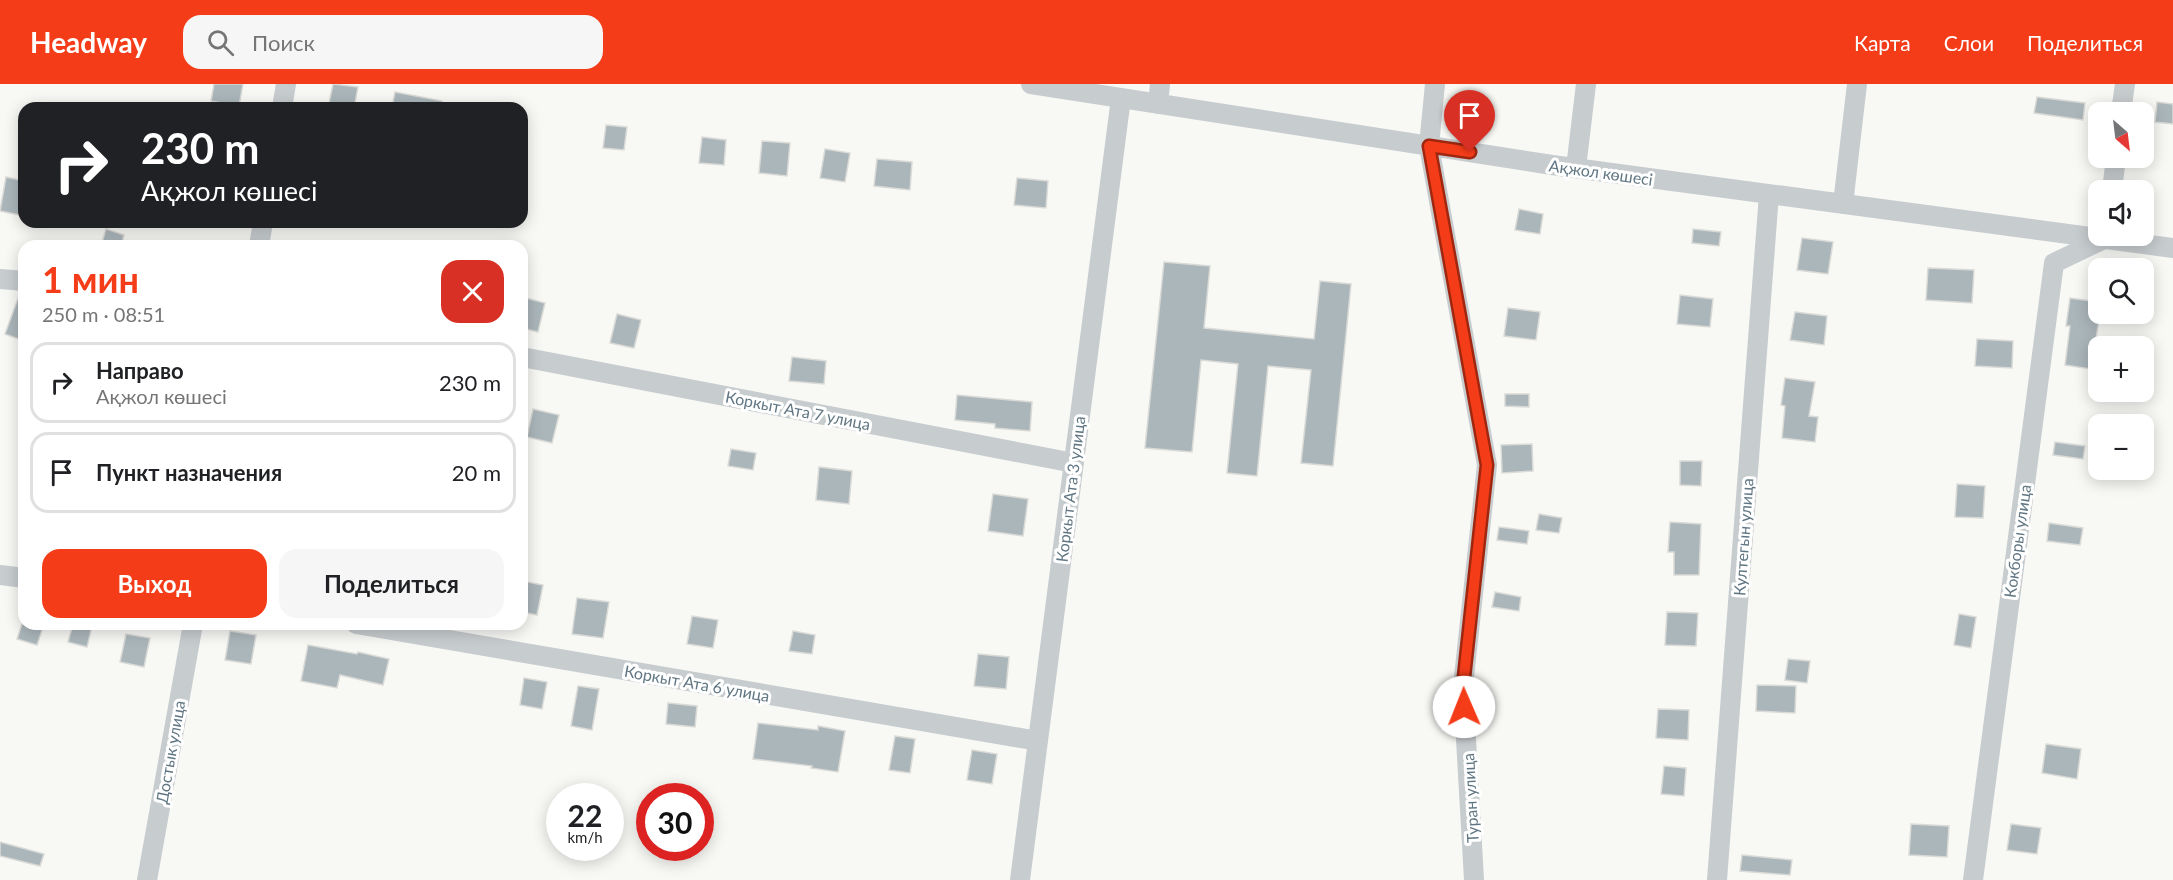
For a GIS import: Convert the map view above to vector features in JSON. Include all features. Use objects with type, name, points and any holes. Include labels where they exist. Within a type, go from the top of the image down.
[{"type":"street","points":[[283,102],[286,84]]},
{"type":"street","name":"Ақжол көшесі","points":[[1031,84],[1576,168],[2088,235]]},
{"type":"street","points":[[1158,104],[1160,84]]},
{"type":"street","name":"Туран улица","points":[[1435,84],[1429,146],[1487,465],[1463,686],[1474,880]]},
{"type":"street","points":[[1576,168],[1586,84]]},
{"type":"street","points":[[1843,204],[1857,84]]},
{"type":"street","points":[[2122,102],[2125,84]]},
{"type":"street","name":"Коркыт Ата 3 улица","points":[[1020,880],[1121,98]]},
{"type":"street","name":"Култегын улица","points":[[1717,880],[1769,194]]},
{"type":"street","name":"Ақжол көшесі","points":[[2154,245],[2173,248]]},
{"type":"street","name":"Кокборы улица","points":[[1973,880],[2054,263],[2088,246]]},
{"type":"street","points":[[0,279],[18,280]]},
{"type":"street","name":"Коркыт Ата 7 улица","points":[[528,358],[1074,463]]},
{"type":"street","points":[[0,575],[18,577]]},
{"type":"street","name":"Достык улица","points":[[147,880],[192,630]]},
{"type":"street","name":"Коркыт Ата 6 улица","points":[[391,630],[1038,741]]},
{"type":"building","points":[[214,84],[243,84],[240,102],[211,101]]},
{"type":"building","points":[[333,84],[358,87],[355,102],[329,102]]},
{"type":"building","points":[[395,92],[442,101],[442,102],[393,102]]},
{"type":"building","points":[[2037,97],[2085,103],[2083,120],[2034,113]]},
{"type":"building","points":[[2157,102],[2173,104],[2173,124],[2155,122]]},
{"type":"building","points":[[606,125],[627,127],[624,150],[603,148]]},
{"type":"building","points":[[702,137],[726,140],[724,165],[699,163]]},
{"type":"building","points":[[762,141],[790,143],[787,176],[759,173]]},
{"type":"building","points":[[825,149],[850,153],[845,182],[820,178]]},
{"type":"building","points":[[877,159],[912,162],[910,190],[874,186]]},
{"type":"building","points":[[6,177],[18,180],[18,215],[0,211]]},
{"type":"building","points":[[1017,178],[1048,181],[1046,208],[1014,205]]},
{"type":"building","points":[[1519,209],[1543,214],[1540,234],[1515,230]]},
{"type":"building","points":[[106,229],[124,235],[123,240],[103,240]]},
{"type":"building","points":[[1693,229],[1721,232],[1719,246],[1692,243]]},
{"type":"building","points":[[1802,238],[1833,242],[1828,274],[1797,270]]},
{"type":"building","points":[[1164,262],[1210,266],[1204,328],[1314,339],[1320,281],[1351,284],[1333,466],[1301,463],[1311,370],[1268,366],[1257,476],[1227,473],[1238,364],[1201,360],[1192,452],[1145,448]]},
{"type":"building","points":[[1928,268],[1974,270],[1972,303],[1926,300]]},
{"type":"building","points":[[1680,295],[1713,299],[1710,327],[1677,324]]},
{"type":"building","points":[[18,298],[18,339],[5,334]]},
{"type":"building","points":[[2070,298],[2088,301],[2088,324],[2098,324],[2096,336],[2088,336],[2088,369],[2065,365],[2070,326],[2066,326]]},
{"type":"building","points":[[528,299],[545,303],[538,332],[528,330]]},
{"type":"building","points":[[1508,308],[1540,312],[1536,340],[1504,336]]},
{"type":"building","points":[[1795,312],[1827,316],[1824,345],[1790,340]]},
{"type":"building","points":[[617,314],[641,320],[634,348],[610,343]]},
{"type":"building","points":[[1977,339],[2013,341],[2012,368],[1975,366]]},
{"type":"building","points":[[792,357],[826,361],[824,384],[789,381]]},
{"type":"building","points":[[1785,378],[1815,382],[1809,416],[1818,417],[1815,442],[1782,438],[1785,406],[1781,405]]},
{"type":"building","points":[[1505,394],[1529,394],[1529,407],[1505,406]]},
{"type":"building","points":[[957,395],[1032,402],[1030,431],[995,428],[995,424],[955,420]]},
{"type":"building","points":[[533,409],[559,415],[552,443],[528,437]]},
{"type":"building","points":[[2055,442],[2085,446],[2083,459],[2053,455]]},
{"type":"building","points":[[1532,444],[1533,471],[1502,473],[1501,445]]},
{"type":"building","points":[[731,449],[756,453],[753,470],[728,466]]},
{"type":"building","points":[[1680,461],[1702,461],[1701,486],[1680,485]]},
{"type":"building","points":[[819,467],[852,471],[849,504],[816,500]]},
{"type":"building","points":[[1957,484],[1985,486],[1983,518],[1955,517]]},
{"type":"building","points":[[993,494],[1028,499],[1023,536],[988,531]]},
{"type":"building","points":[[1539,514],[1562,518],[1559,533],[1536,530]]},
{"type":"building","points":[[1670,522],[1701,524],[1699,575],[1674,575],[1674,552],[1668,552]]},
{"type":"building","points":[[2049,523],[2083,528],[2080,545],[2047,541]]},
{"type":"building","points":[[1499,527],[1529,531],[1527,544],[1497,540]]},
{"type":"building","points":[[528,582],[543,585],[537,615],[528,613]]},
{"type":"building","points":[[1495,592],[1521,597],[1519,611],[1492,607]]},
{"type":"building","points":[[577,598],[609,602],[603,638],[572,634]]},
{"type":"building","points":[[1667,612],[1698,613],[1696,646],[1665,645]]},
{"type":"building","points":[[1959,614],[1976,617],[1971,648],[1954,645]]},
{"type":"building","points":[[692,616],[718,620],[713,648],[687,644]]},
{"type":"building","points":[[20,630],[42,630],[37,645],[17,639]]},
{"type":"building","points":[[71,630],[91,630],[87,647],[68,642]]},
{"type":"building","points":[[230,631],[256,635],[251,664],[225,660]]},
{"type":"building","points":[[793,631],[815,635],[812,654],[789,651]]},
{"type":"building","points":[[126,634],[150,638],[144,667],[120,662]]},
{"type":"building","points":[[308,645],[389,659],[383,685],[340,675],[337,688],[301,681]]},
{"type":"building","points":[[978,654],[1009,657],[1006,689],[974,686]]},
{"type":"building","points":[[1788,659],[1810,661],[1807,683],[1785,680]]},
{"type":"building","points":[[524,678],[547,682],[542,709],[520,705]]},
{"type":"building","points":[[1757,685],[1796,686],[1795,713],[1756,711]]},
{"type":"building","points":[[578,686],[599,689],[592,730],[571,726]]},
{"type":"building","points":[[668,703],[697,706],[695,727],[666,724]]},
{"type":"building","points":[[1658,709],[1689,710],[1688,740],[1656,738]]},
{"type":"building","points":[[758,723],[818,730],[818,726],[845,731],[838,772],[811,768],[812,766],[753,759]]},
{"type":"building","points":[[895,736],[915,739],[910,773],[889,770]]},
{"type":"building","points":[[2046,744],[2081,749],[2077,779],[2042,773]]},
{"type":"building","points":[[972,750],[997,754],[992,784],[967,780]]},
{"type":"building","points":[[1664,766],[1686,768],[1684,796],[1661,794]]},
{"type":"building","points":[[1911,824],[1949,826],[1947,857],[1909,855]]},
{"type":"building","points":[[2011,824],[2041,828],[2037,854],[2007,850]]},
{"type":"building","points":[[0,842],[44,854],[40,866],[0,856]]},
{"type":"building","points":[[1742,855],[1792,860],[1790,875],[1740,871]]},
{"type":"route","points":[[1464,707],[1463,686],[1487,465],[1429,146],[1470,152]]}]
